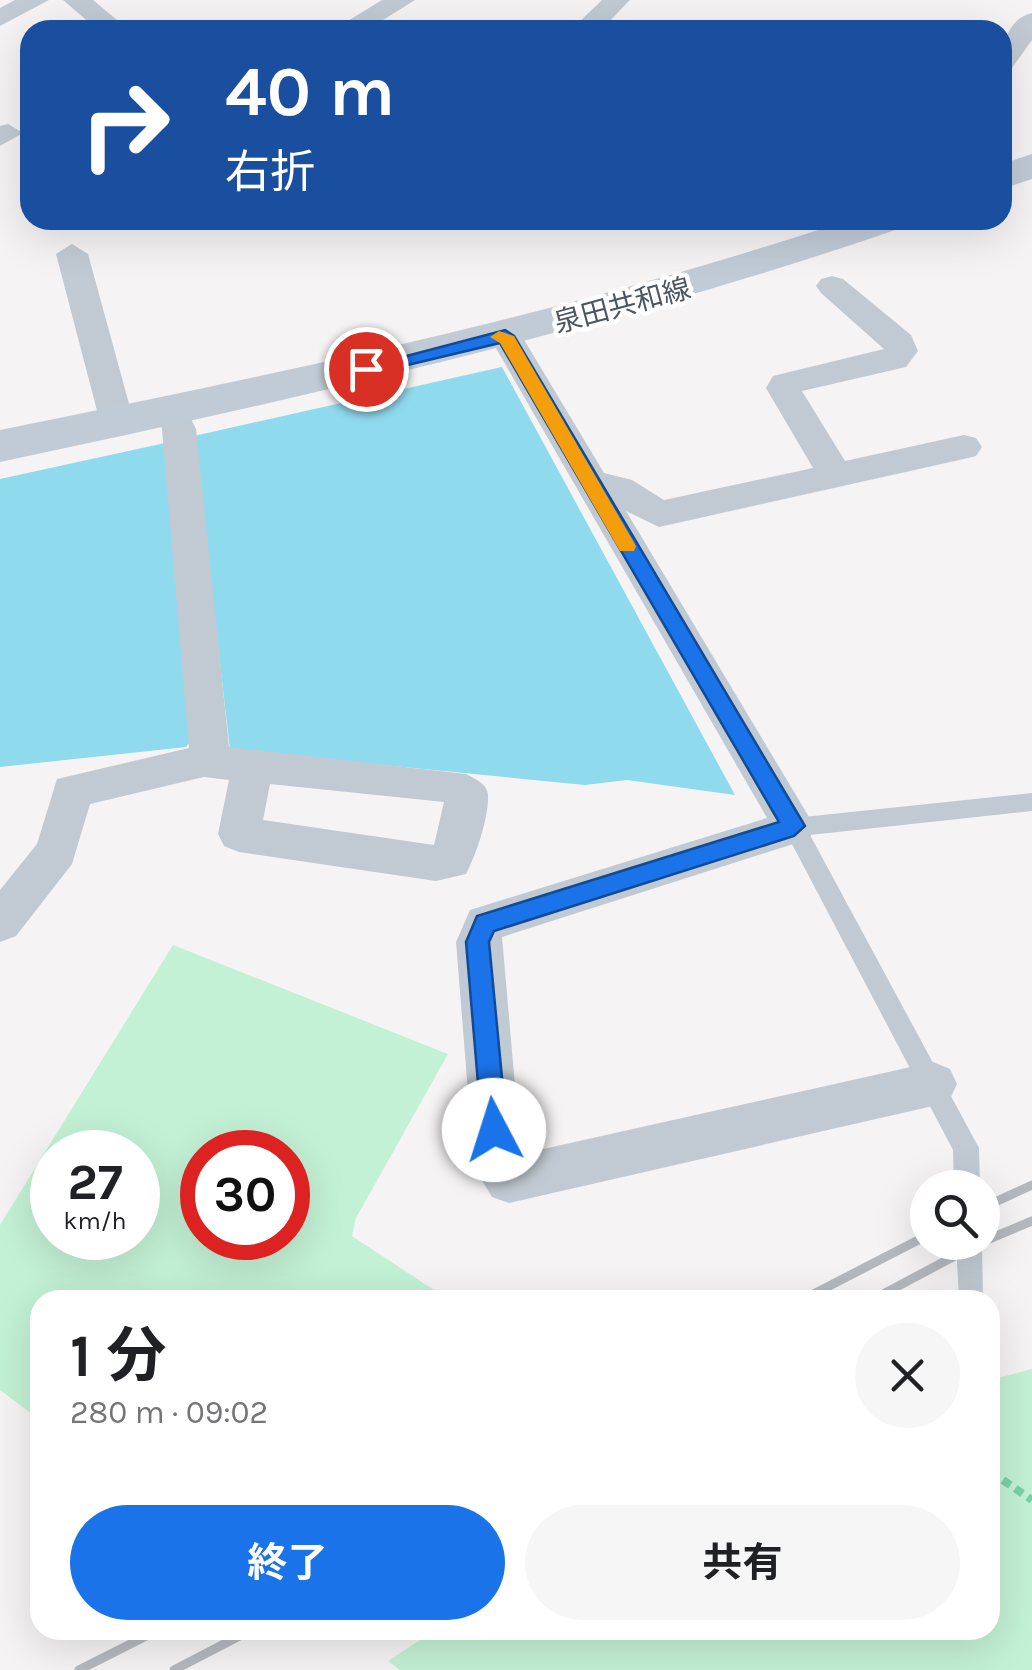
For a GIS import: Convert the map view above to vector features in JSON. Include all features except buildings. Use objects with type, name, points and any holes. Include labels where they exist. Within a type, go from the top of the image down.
[{"type":"main road","name":"泉田共和線","points":[[0,446],[172,413],[505,336],[654,298],[857,230]]},
{"type":"street","points":[[0,20],[36,0]]},
{"type":"street","points":[[76,0],[102,20]]},
{"type":"street","points":[[365,20],[402,0]]},
{"type":"street","points":[[1012,48],[1032,21]]},
{"type":"street","points":[[72,254],[117,422]]},
{"type":"street","points":[[832,286],[899,343],[901,351],[894,359],[782,388],[834,473]]},
{"type":"street","points":[[505,336],[794,826],[486,924],[478,942],[498,1167],[509,1180],[933,1084]]},
{"type":"street","points":[[172,413],[179,429],[208,748],[204,762]]},
{"type":"street","points":[[587,480],[619,488],[659,514],[964,447]]},
{"type":"street","points":[[5,908],[56,851],[72,791],[204,762],[451,786],[467,794],[451,861],[436,863],[238,834],[252,768]]},
{"type":"lane","points":[[967,1170],[966,1148],[794,826],[1032,802]]},
{"type":"lane","points":[[970,1260],[971,1290]]},
{"type":"path","points":[[1000,1478],[1032,1500]]},
{"type":"green space","points":[[173,945],[448,1054],[356,1218],[352,1236],[434,1290],[30,1290],[30,1412],[0,1390],[0,1225],[30,1176],[30,1260],[160,1260],[160,1130],[59,1130]]},
{"type":"green space","points":[[1032,1369],[1032,1670],[400,1670],[388,1661],[420,1640],[1000,1640],[1000,1377]]},
{"type":"water","points":[[502,367],[735,795],[627,780],[585,785],[230,750],[194,436]]},
{"type":"water","points":[[165,443],[197,733],[186,747],[0,767],[0,479]]},
{"type":"railway","points":[[1000,1200],[1032,1185]]},
{"type":"railway","points":[[1000,1234],[1032,1221]]},
{"type":"railway","points":[[821,1290],[910,1244]]},
{"type":"railway","points":[[891,1290],[947,1260]]},
{"type":"railway","points":[[79,1670],[138,1640]]},
{"type":"railway","points":[[174,1670],[232,1640]]},
{"type":"slow traffic","points":[[499,337],[505,336],[627,546]]},
{"type":"route","points":[[366,369],[505,336],[794,826],[486,924],[478,934],[478,942],[494,1130]]}]
